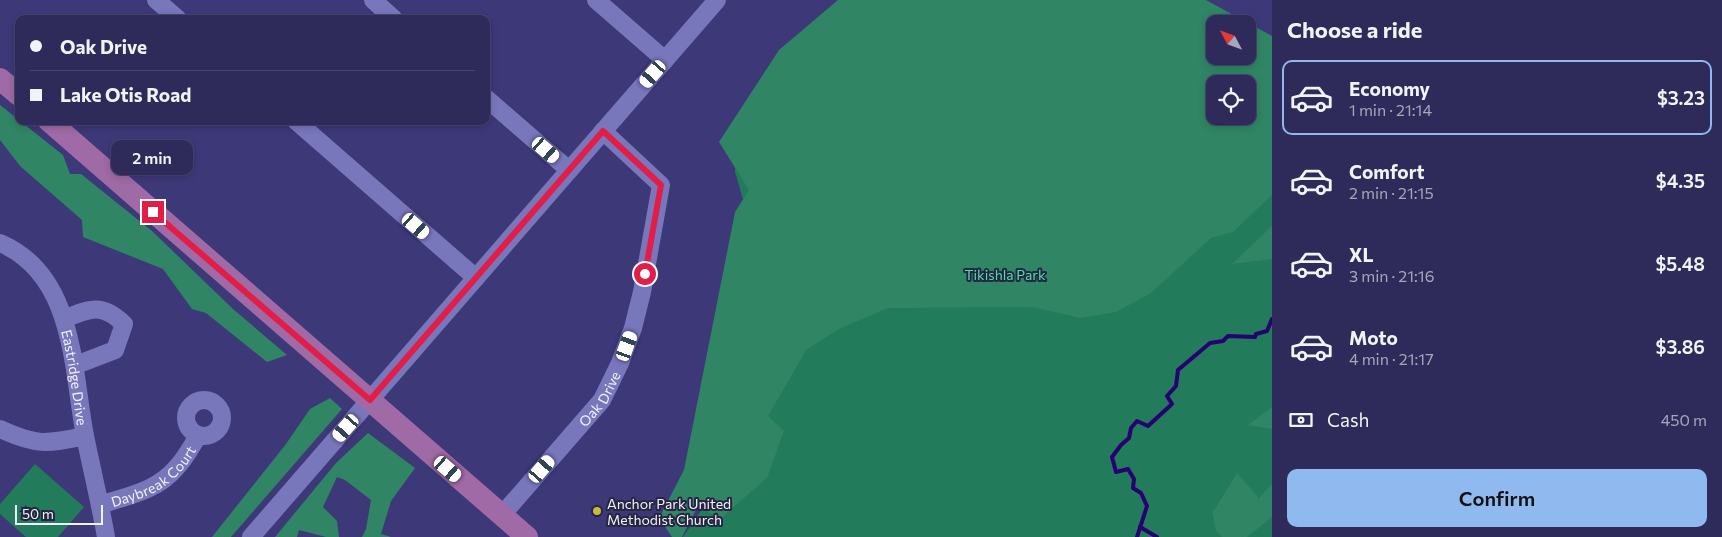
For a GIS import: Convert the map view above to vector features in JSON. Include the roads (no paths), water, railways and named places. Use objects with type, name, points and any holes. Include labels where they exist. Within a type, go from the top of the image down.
[{"type":"main road","points":[[0,79],[15,92]]},
{"type":"main road","points":[[53,125],[528,537]]},
{"type":"street","points":[[156,0],[173,15]]},
{"type":"street","points":[[373,0],[390,15]]},
{"type":"street","points":[[596,0],[665,60]]},
{"type":"street","points":[[251,537],[717,0]]},
{"type":"street","points":[[490,101],[570,170]]},
{"type":"street","points":[[301,125],[476,278]]},
{"type":"street","name":"Oak Drive","points":[[502,515],[602,400],[620,364],[633,328],[661,185],[603,131]]},
{"type":"street","name":"Eastridge Drive","points":[[0,242],[27,260],[40,273],[50,288],[64,319],[76,365],[85,436],[106,537]]},
{"type":"street","points":[[64,319],[88,310],[111,312],[124,324],[115,350],[76,365]]},
{"type":"street","points":[[0,428],[19,438],[47,444],[85,436]]},
{"type":"street","name":"Daybreak Court","points":[[100,505],[146,490],[163,481],[177,468],[198,436]]},
{"type":"waterway","points":[[1137,537],[1147,506],[1141,493],[1133,488],[1134,479],[1128,469],[1116,472],[1112,457],[1129,438],[1131,428],[1137,421],[1148,426],[1172,404],[1167,396],[1176,386],[1178,370],[1210,343],[1223,341],[1228,336],[1255,337],[1256,334],[1267,331],[1272,319]]},
{"type":"waterway","points":[[1140,527],[1157,537]]},
{"type":"place","name":"Anchor Park United Methodist Church","points":[[597,511]]},
{"type":"park label","name":"Tikishla Park","points":[[1005,274]]}]
